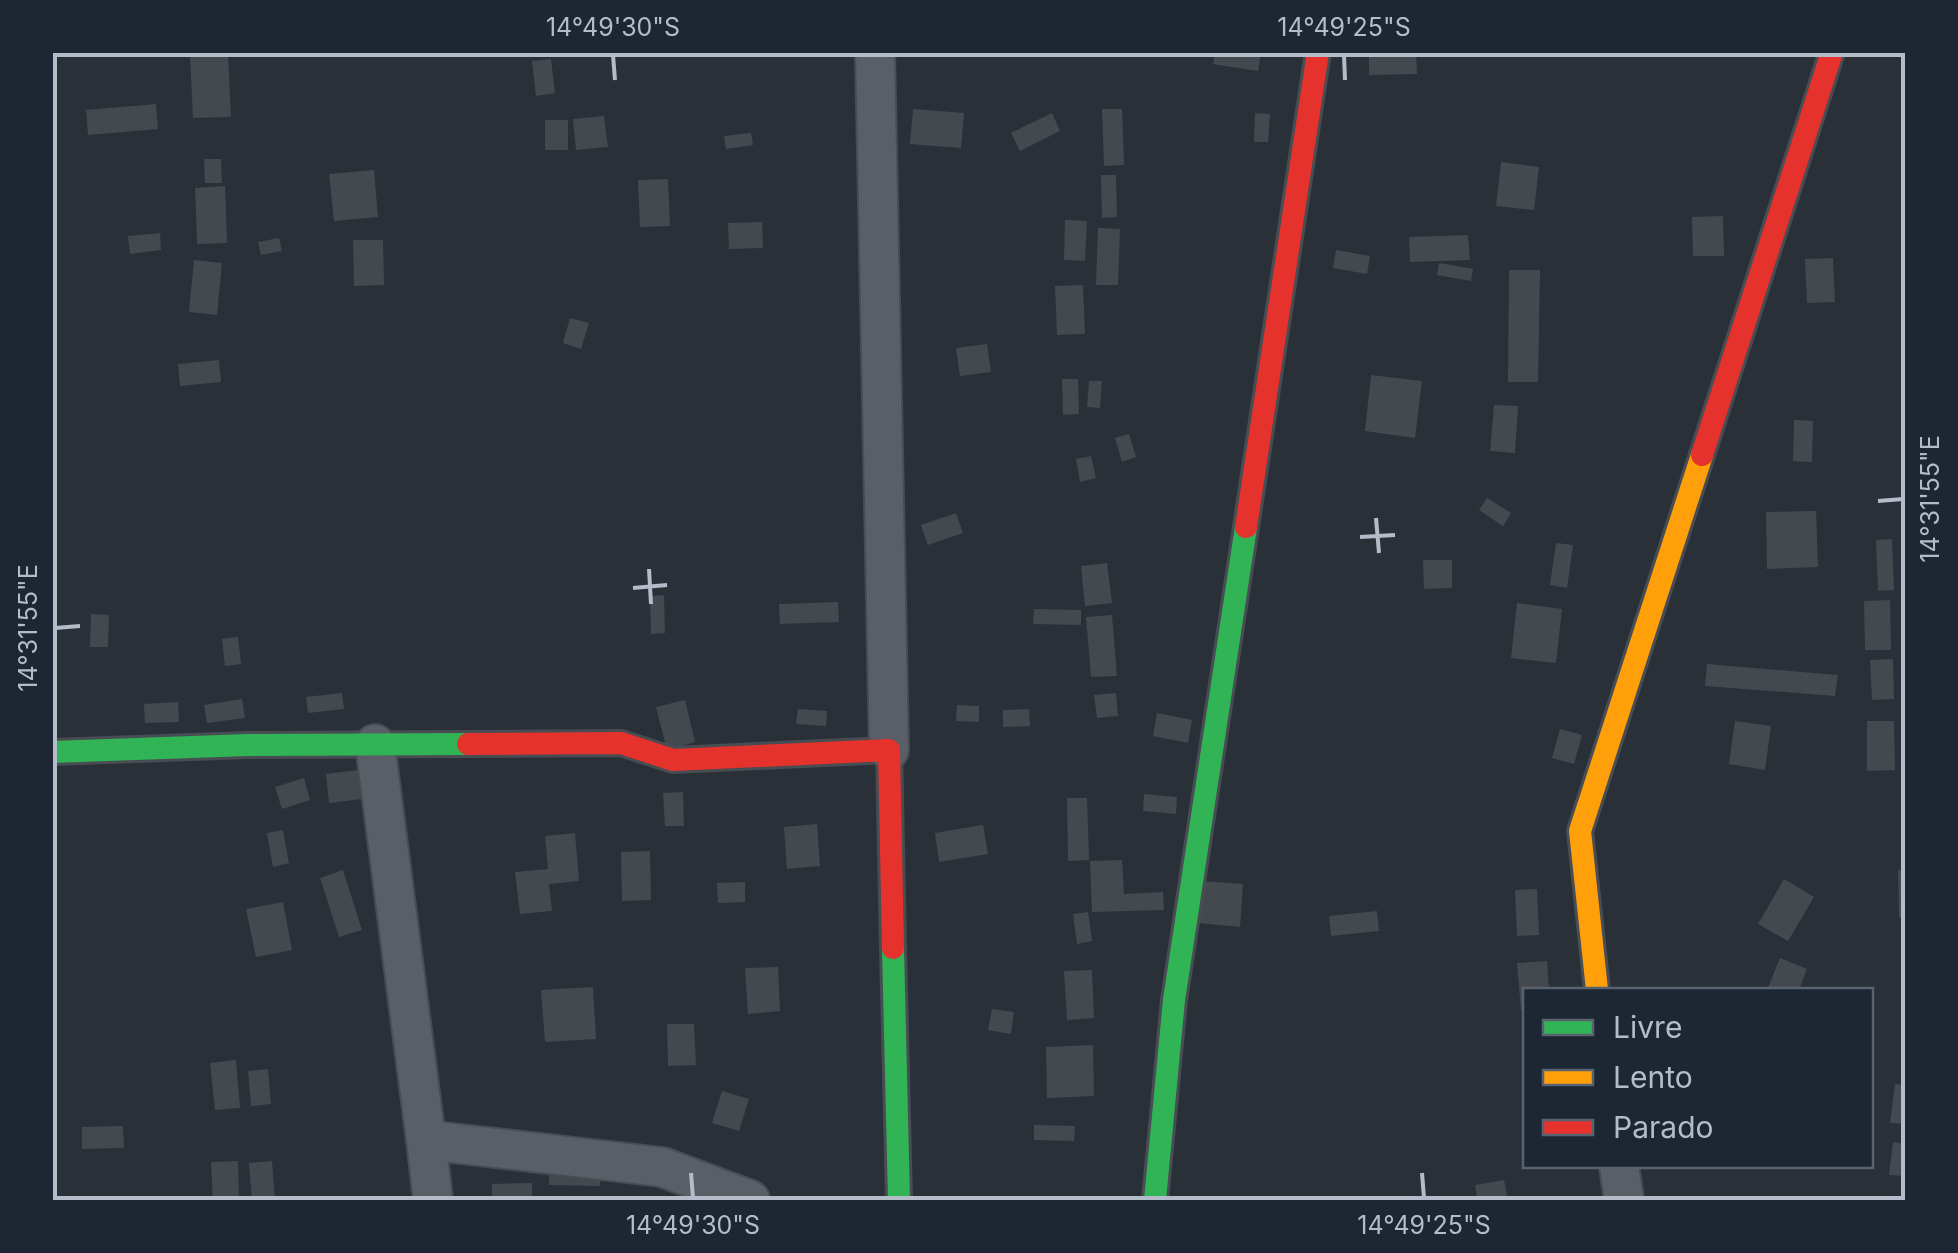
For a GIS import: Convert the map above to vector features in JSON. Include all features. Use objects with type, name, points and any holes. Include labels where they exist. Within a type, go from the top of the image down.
[{"type":"street","points":[[875,52],[899,1200]]},
{"type":"street","points":[[1154,1200],[1177,980],[1318,52]]},
{"type":"street","points":[[1597,988],[1580,830],[1832,52]]},
{"type":"street","points":[[52,752],[621,742],[673,760],[889,750]]},
{"type":"street","points":[[375,744],[433,1200]]},
{"type":"street","points":[[426,1140],[662,1167],[750,1200]]},
{"type":"street","points":[[1619,1168],[1624,1200]]},
{"type":"building","points":[[1215,52],[1261,52],[1258,71],[1213,64]]},
{"type":"building","points":[[1369,52],[1416,52],[1417,74],[1369,75]]},
{"type":"building","points":[[228,54],[231,117],[193,118],[190,56]]},
{"type":"building","points":[[551,59],[555,93],[536,96],[532,61]]},
{"type":"building","points":[[156,104],[158,129],[88,135],[86,110]]},
{"type":"building","points":[[913,109],[964,113],[961,148],[910,144]]},
{"type":"building","points":[[1102,109],[1122,109],[1124,165],[1104,166]]},
{"type":"building","points":[[1052,113],[1060,131],[1020,151],[1011,133]]},
{"type":"building","points":[[1255,113],[1270,114],[1268,142],[1254,142]]},
{"type":"building","points":[[604,116],[608,147],[576,150],[573,119]]},
{"type":"building","points":[[545,120],[568,120],[568,150],[545,150]]},
{"type":"building","points":[[751,133],[753,145],[726,149],[724,136]]},
{"type":"building","points":[[204,159],[221,159],[222,183],[205,183]]},
{"type":"building","points":[[1501,162],[1539,167],[1534,210],[1496,206]]},
{"type":"building","points":[[374,170],[378,217],[334,221],[329,174]]},
{"type":"building","points":[[1101,175],[1116,175],[1117,217],[1102,218]]},
{"type":"building","points":[[668,179],[670,226],[640,227],[638,180]]},
{"type":"building","points":[[225,186],[227,243],[197,244],[195,188]]},
{"type":"building","points":[[1723,216],[1724,256],[1693,256],[1692,217]]},
{"type":"building","points":[[1065,220],[1087,221],[1085,261],[1064,260]]},
{"type":"building","points":[[762,222],[763,248],[729,249],[728,223]]},
{"type":"building","points":[[1098,228],[1120,229],[1118,285],[1096,285]]},
{"type":"building","points":[[160,233],[161,250],[130,254],[128,236]]},
{"type":"building","points":[[1468,235],[1470,260],[1410,262],[1409,237]]},
{"type":"building","points":[[279,238],[282,251],[261,255],[258,242]]},
{"type":"building","points":[[353,240],[383,240],[384,285],[354,286]]},
{"type":"building","points":[[1336,250],[1370,256],[1367,274],[1333,268]]},
{"type":"building","points":[[1833,258],[1835,302],[1807,303],[1805,259]]},
{"type":"building","points":[[194,260],[222,263],[217,315],[189,312]]},
{"type":"building","points":[[1439,263],[1473,269],[1471,281],[1437,275]]},
{"type":"building","points":[[1509,270],[1540,270],[1538,382],[1508,382]]},
{"type":"building","points":[[1083,285],[1085,334],[1057,335],[1055,286]]},
{"type":"building","points":[[570,318],[589,323],[581,349],[563,343]]},
{"type":"building","points":[[987,344],[991,372],[960,376],[956,348]]},
{"type":"building","points":[[219,360],[221,382],[180,386],[178,364]]},
{"type":"building","points":[[1371,375],[1422,381],[1415,438],[1365,431]]},
{"type":"building","points":[[1062,379],[1078,379],[1079,414],[1063,415]]},
{"type":"building","points":[[1089,381],[1102,381],[1100,408],[1087,407]]},
{"type":"building","points":[[1494,405],[1518,406],[1515,453],[1490,451]]},
{"type":"building","points":[[1794,420],[1813,421],[1812,462],[1793,461]]},
{"type":"building","points":[[1129,434],[1136,457],[1122,462],[1115,438]]},
{"type":"building","points":[[1091,456],[1096,478],[1080,482],[1076,459]]},
{"type":"building","points":[[1487,498],[1511,513],[1503,526],[1479,510]]},
{"type":"building","points":[[1816,511],[1818,567],[1767,569],[1766,512]]},
{"type":"building","points":[[956,513],[963,533],[928,545],[921,525]]},
{"type":"building","points":[[1892,539],[1894,590],[1878,591],[1876,540]]},
{"type":"building","points":[[1556,543],[1573,545],[1567,588],[1550,585]]},
{"type":"building","points":[[1423,560],[1452,560],[1452,588],[1424,589]]},
{"type":"building","points":[[1107,563],[1112,603],[1085,606],[1081,566]]},
{"type":"building","points":[[664,595],[665,633],[651,634],[650,596]]},
{"type":"building","points":[[1890,600],[1891,650],[1865,650],[1864,601]]},
{"type":"building","points":[[838,602],[839,622],[780,624],[779,604]]},
{"type":"building","points":[[1517,603],[1562,609],[1556,663],[1511,658]]},
{"type":"building","points":[[1034,609],[1081,610],[1081,625],[1033,624]]},
{"type":"building","points":[[91,614],[109,615],[108,647],[90,647]]},
{"type":"building","points":[[1112,615],[1117,676],[1091,677],[1086,617]]},
{"type":"building","points":[[238,637],[241,664],[225,666],[222,639]]},
{"type":"building","points":[[1893,659],[1894,699],[1872,700],[1870,660]]},
{"type":"building","points":[[1707,664],[1838,675],[1835,696],[1705,686]]},
{"type":"building","points":[[342,693],[344,709],[308,713],[306,697]]},
{"type":"building","points":[[1116,693],[1118,716],[1097,718],[1094,695]]},
{"type":"building","points":[[242,699],[245,718],[207,723],[204,705]]},
{"type":"building","points":[[685,700],[695,742],[667,750],[656,707]]},
{"type":"building","points":[[178,702],[179,722],[145,723],[144,704]]},
{"type":"building","points":[[957,705],[979,706],[979,722],[956,721]]},
{"type":"building","points":[[798,709],[827,711],[826,726],[796,724]]},
{"type":"building","points":[[1029,709],[1030,726],[1003,727],[1003,710]]},
{"type":"building","points":[[1157,713],[1192,720],[1188,743],[1153,736]]},
{"type":"building","points":[[1735,721],[1771,726],[1765,770],[1729,764]]},
{"type":"building","points":[[1867,721],[1894,721],[1895,770],[1867,771]]},
{"type":"building","points":[[1560,729],[1582,735],[1574,764],[1552,758]]},
{"type":"building","points":[[358,770],[362,799],[329,803],[326,774]]},
{"type":"building","points":[[304,778],[310,800],[282,809],[275,787]]},
{"type":"building","points":[[683,792],[684,826],[665,826],[663,793]]},
{"type":"building","points":[[1144,794],[1177,797],[1176,814],[1143,811]]},
{"type":"building","points":[[1067,798],[1087,798],[1089,860],[1068,861]]},
{"type":"building","points":[[817,824],[820,866],[787,869],[784,827]]},
{"type":"building","points":[[983,825],[988,854],[939,862],[935,833]]},
{"type":"building","points":[[283,830],[289,863],[273,867],[267,833]]},
{"type":"building","points":[[575,833],[579,881],[549,884],[552,911],[520,914],[515,872],[548,869],[545,836]]},
{"type":"building","points":[[650,851],[651,900],[622,901],[621,852]]},
{"type":"building","points":[[1122,860],[1124,894],[1163,892],[1164,910],[1092,912],[1090,861]]},
{"type":"building","points":[[343,870],[362,930],[339,937],[320,878]]},
{"type":"building","points":[[1898,870],[1906,870],[1906,918],[1899,918]]},
{"type":"building","points":[[1784,879],[1814,897],[1788,941],[1758,924]]},
{"type":"building","points":[[1201,881],[1243,884],[1240,927],[1198,923]]},
{"type":"building","points":[[745,882],[745,902],[718,903],[717,883]]},
{"type":"building","points":[[1537,889],[1539,935],[1517,936],[1515,890]]},
{"type":"building","points":[[283,902],[292,950],[256,957],[246,909]]},
{"type":"building","points":[[1377,911],[1379,931],[1331,936],[1329,916]]},
{"type":"building","points":[[1088,912],[1092,941],[1077,944],[1073,914]]},
{"type":"building","points":[[1780,958],[1807,969],[1800,988],[1768,988]]},
{"type":"building","points":[[1547,961],[1549,988],[1523,988],[1521,1010],[1517,963]]},
{"type":"building","points":[[778,967],[780,1011],[748,1014],[745,968]]},
{"type":"building","points":[[1092,970],[1094,1018],[1067,1020],[1064,971]]},
{"type":"building","points":[[593,987],[596,1039],[545,1042],[541,990]]},
{"type":"building","points":[[992,1009],[1014,1012],[1011,1034],[988,1030]]},
{"type":"building","points":[[667,1024],[694,1024],[696,1065],[668,1066]]},
{"type":"building","points":[[1093,1045],[1094,1096],[1047,1098],[1046,1047]]},
{"type":"building","points":[[236,1060],[240,1108],[215,1110],[210,1063]]},
{"type":"building","points":[[268,1069],[271,1104],[251,1106],[248,1071]]},
{"type":"building","points":[[1895,1084],[1906,1085],[1906,1124],[1890,1123]]},
{"type":"building","points":[[722,1091],[749,1099],[739,1131],[712,1123]]},
{"type":"building","points":[[1034,1125],[1075,1126],[1074,1141],[1034,1140]]},
{"type":"building","points":[[123,1126],[124,1148],[82,1149],[82,1127]]},
{"type":"building","points":[[1893,1142],[1906,1144],[1904,1176],[1889,1175]]},
{"type":"building","points":[[238,1161],[239,1200],[213,1200],[211,1162]]},
{"type":"building","points":[[272,1161],[275,1200],[252,1200],[249,1163]]},
{"type":"building","points":[[549,1163],[600,1163],[600,1186],[549,1185]]},
{"type":"building","points":[[1504,1180],[1508,1200],[1478,1200],[1475,1185]]},
{"type":"building","points":[[532,1183],[532,1200],[492,1200],[492,1184]]},
{"type":"traffic: fast","points":[[1155,1200],[1174,1000],[1246,527]]},
{"type":"traffic: fast","points":[[52,752],[248,745],[468,744]]},
{"type":"traffic: fast","points":[[893,948],[899,1200]]},
{"type":"traffic: slow","points":[[1597,988],[1580,831],[1702,455]]},
{"type":"traffic: jam","points":[[1246,527],[1318,52]]},
{"type":"traffic: jam","points":[[1702,455],[1832,52]]},
{"type":"traffic: jam","points":[[468,744],[621,743],[673,760],[889,750],[893,948]]}]
